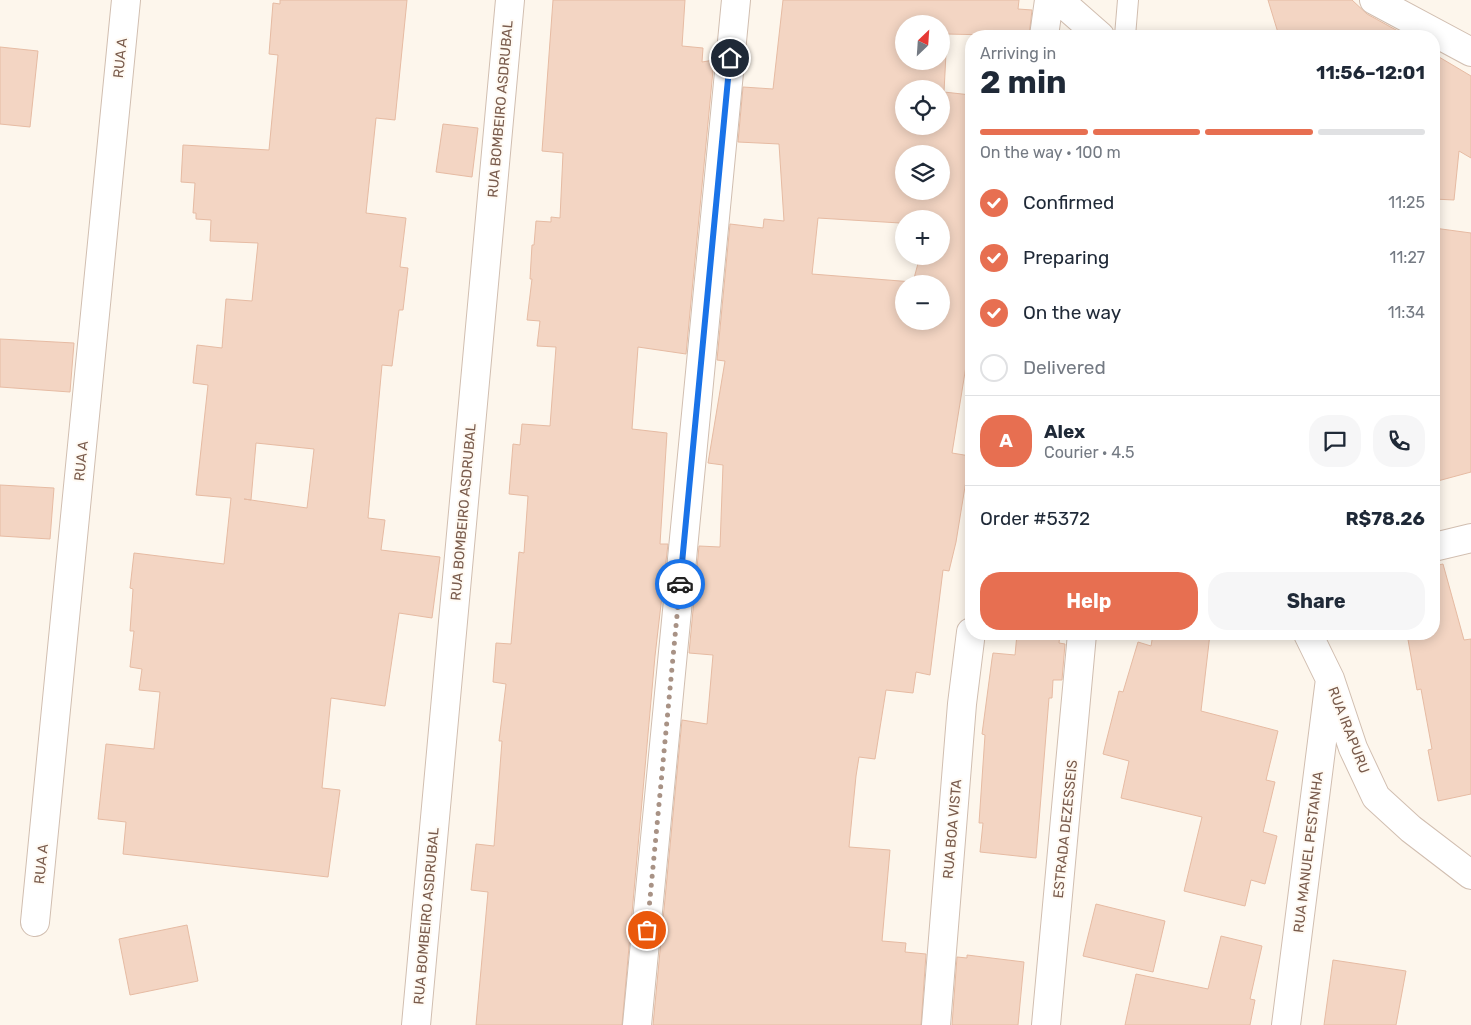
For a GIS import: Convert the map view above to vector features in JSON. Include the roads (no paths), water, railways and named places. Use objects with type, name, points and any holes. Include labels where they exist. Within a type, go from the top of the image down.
[{"type":"street","name":"RUA A","points":[[35,922],[126,0]]},
{"type":"street","name":"RUA BOMBEIRO ASDRUBAL","points":[[416,1025],[510,0]]},
{"type":"street","points":[[637,1025],[736,0]]},
{"type":"street","points":[[1045,30],[1049,0]]},
{"type":"street","points":[[1059,0],[1093,30]]},
{"type":"street","points":[[1374,0],[1430,30]]},
{"type":"street","points":[[1440,35],[1471,52]]},
{"type":"street","points":[[1440,546],[1471,538]]},
{"type":"street","name":"RUA BOA VISTA","points":[[936,1025],[962,704],[970,640]]},
{"type":"street","name":"ESTRADA DEZESSEIS","points":[[1046,1025],[1081,640]]},
{"type":"street","name":"RUA IRAPURU","points":[[1311,640],[1330,679],[1353,748],[1376,797],[1411,829],[1471,875]]},
{"type":"street","name":"RUA MANUEL PESTANHA","points":[[1286,1025],[1330,679]]},
{"type":"lane","points":[[1126,30],[1128,0]]}]
